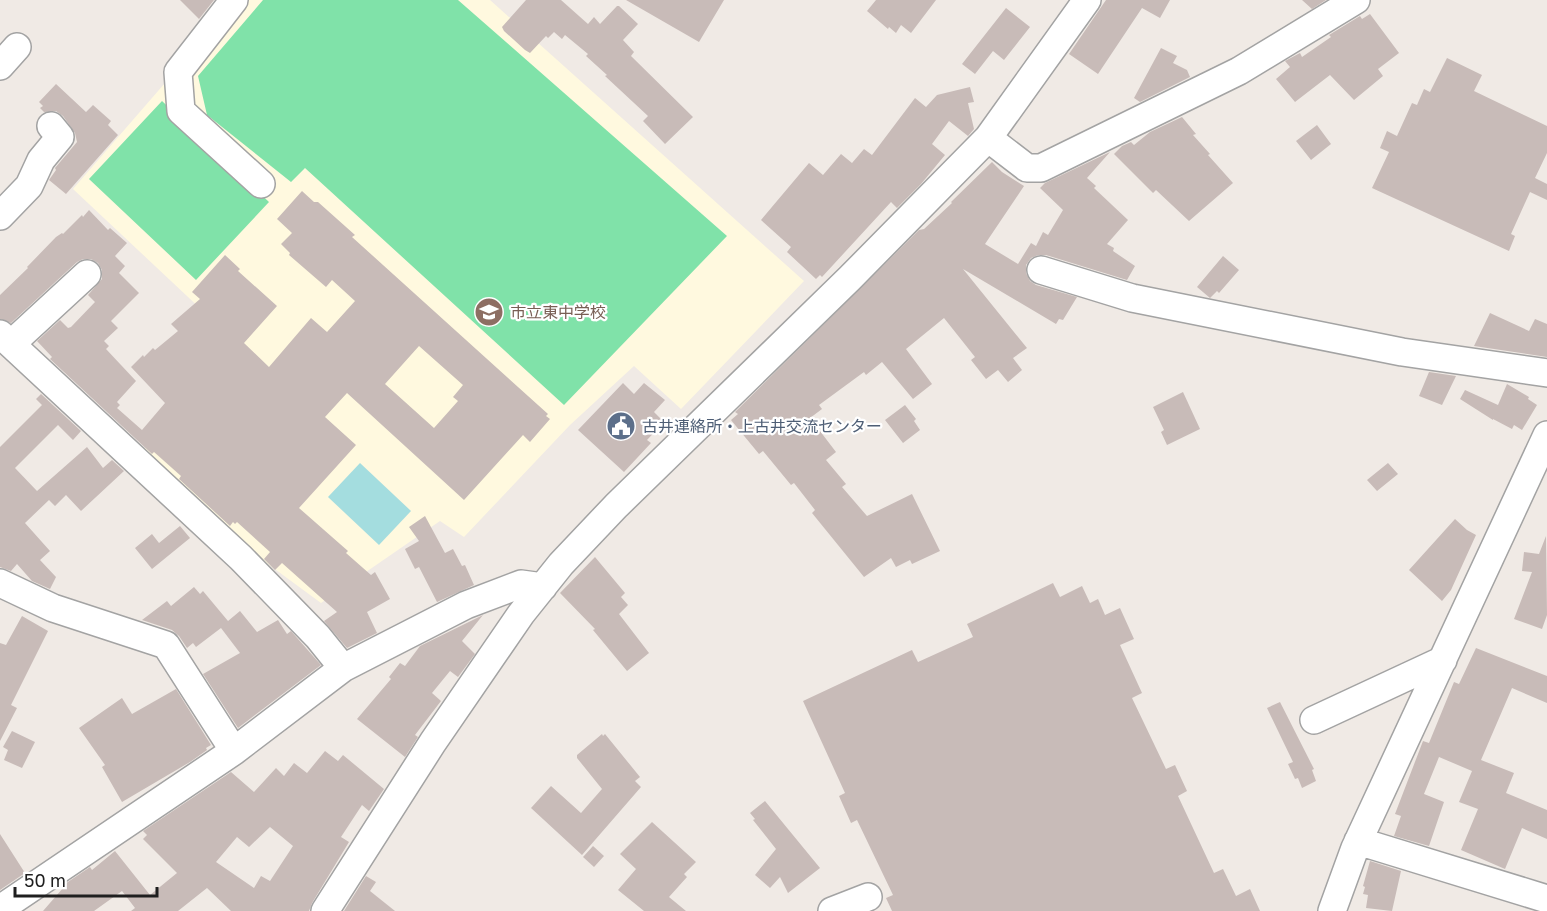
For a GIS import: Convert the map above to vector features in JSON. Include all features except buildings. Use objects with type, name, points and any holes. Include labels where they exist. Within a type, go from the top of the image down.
[{"type":"street","points":[[234,0],[178,72],[181,111],[261,184]]},
{"type":"street","points":[[325,911],[434,742],[521,614],[543,587],[616,506],[850,278],[988,138],[1087,0]]},
{"type":"street","points":[[988,138],[1027,168],[1041,168],[1239,71],[1356,0]]},
{"type":"street","points":[[0,216],[29,186],[41,160],[60,137],[51,126]]},
{"type":"street","points":[[1041,270],[1144,301],[1402,352],[1547,374]]},
{"type":"street","points":[[87,274],[6,339],[241,558],[318,637],[343,668]]},
{"type":"street","points":[[1332,911],[1359,841],[1547,435]]},
{"type":"street","points":[[0,583],[53,608],[166,645],[234,751]]},
{"type":"street","points":[[0,909],[234,751],[343,668],[466,605],[521,584],[543,587]]},
{"type":"street","points":[[1314,720],[1443,660]]},
{"type":"street","points":[[1359,841],[1547,899]]},
{"type":"street","points":[[832,911],[868,897]]},
{"type":"shaded area","name":"市立東中学校","points":[[237,0],[490,0],[804,281],[681,409],[634,366],[570,425],[464,537],[440,521],[321,603],[230,536],[140,454],[237,343],[73,189]]},
{"type":"green space","points":[[263,0],[458,0],[727,236],[564,405],[305,168],[291,182],[207,115],[198,76]]},
{"type":"green space","points":[[162,101],[269,202],[196,280],[89,179]]},
{"type":"water","points":[[360,463],[411,511],[379,545],[328,497]]},
{"type":"place","name":"市立東中学校","points":[[489,312]]},
{"type":"place","name":"古井連絡所・上古井交流センター","points":[[621,426]]}]
